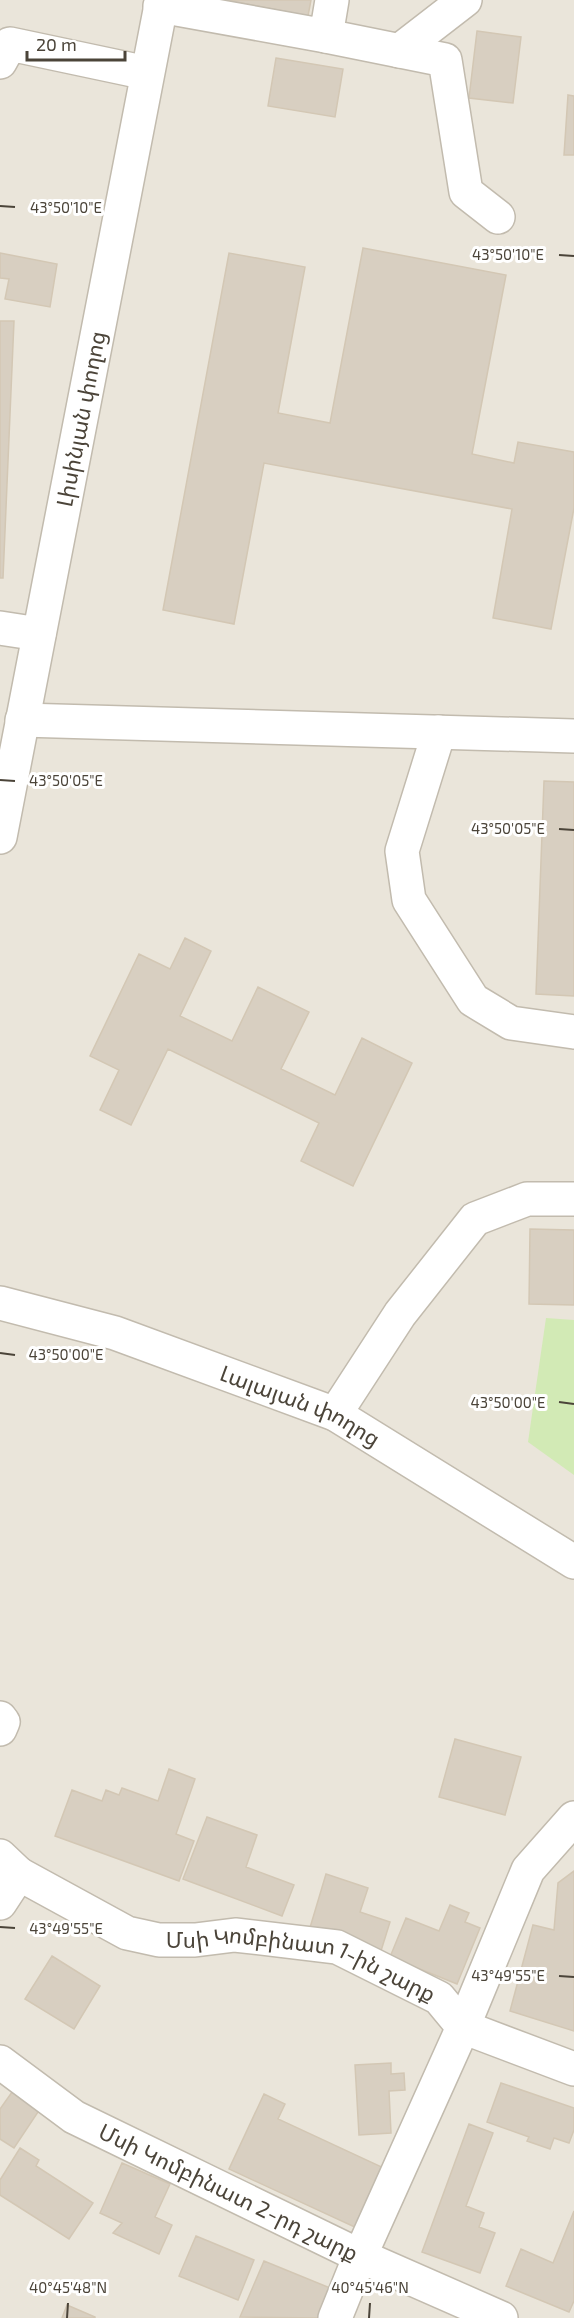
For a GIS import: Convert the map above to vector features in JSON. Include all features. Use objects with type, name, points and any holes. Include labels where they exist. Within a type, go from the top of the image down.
[{"type":"street","points":[[326,36],[332,0]]},
{"type":"street","points":[[399,51],[465,0]]},
{"type":"street","points":[[161,3],[445,60],[466,192],[498,217]]},
{"type":"street","name":"Լիսինյան փողոց","points":[[0,837],[161,3]]},
{"type":"street","points":[[0,62],[10,44],[147,73]]},
{"type":"street","points":[[0,628],[39,634]]},
{"type":"street","points":[[22,720],[574,736]]},
{"type":"street","points":[[439,732],[402,851],[409,900],[473,1000],[511,1023],[574,1032]]},
{"type":"street","points":[[335,1414],[400,1314],[475,1219],[526,1199],[574,1199]]},
{"type":"street","name":"Լալայան փողոց","points":[[0,1303],[115,1334],[335,1414],[574,1562]]},
{"type":"street","points":[[0,1718],[3,1722],[0,1729]]},
{"type":"street","points":[[335,2318],[360,2256],[463,2027],[528,1870],[574,1818]]},
{"type":"street","points":[[0,1903],[10,1865]]},
{"type":"street","name":"Մսի Կոմբինատ 1-ին շարք","points":[[10,1865],[127,1933],[159,1940],[195,1940],[235,1935],[337,1947],[439,1998],[463,2027],[574,2069]]},
{"type":"street","name":"Մսի Կոմբինատ 2-րդ շարք","points":[[0,2061],[74,2117],[360,2256],[501,2318]]},
{"type":"shaded area","points":[[0,0],[574,0],[574,2318],[0,2318]]},
{"type":"green space","points":[[546,1318],[574,1320],[574,1475],[528,1442]]},
{"type":"building","points":[[227,0],[311,0],[308,16]]},
{"type":"building","points":[[477,31],[521,37],[513,103],[469,98]]},
{"type":"building","points":[[276,58],[343,69],[335,117],[268,106]]},
{"type":"building","points":[[568,95],[574,96],[574,155],[564,155]]},
{"type":"building","points":[[363,248],[506,275],[472,454],[514,463],[518,442],[574,452],[574,508],[551,629],[493,618],[512,509],[264,463],[234,624],[163,610],[229,253],[305,267],[278,413],[330,423]]},
{"type":"building","points":[[0,253],[57,264],[50,307],[5,299],[9,279],[0,278]]},
{"type":"building","points":[[0,321],[14,321],[3,578],[0,578]]},
{"type":"building","points":[[544,781],[574,782],[574,996],[536,994]]},
{"type":"building","points":[[185,938],[211,951],[180,1016],[232,1041],[258,987],[309,1012],[281,1069],[335,1095],[362,1038],[412,1063],[353,1186],[301,1161],[319,1123],[168,1049],[131,1125],[100,1110],[119,1070],[90,1056],[139,954],[170,969]]},
{"type":"building","points":[[530,1229],[574,1230],[574,1305],[529,1304]]},
{"type":"building","points":[[455,1739],[521,1757],[505,1815],[439,1797]]},
{"type":"building","points":[[169,1769],[195,1779],[176,1834],[194,1841],[179,1881],[55,1836],[72,1790],[102,1801],[106,1790],[119,1795],[122,1788],[158,1801]]},
{"type":"building","points":[[207,1817],[257,1835],[246,1867],[294,1885],[282,1916],[183,1879]]},
{"type":"building","points":[[574,1871],[574,2031],[510,2011],[533,1925],[554,1930],[558,1883]]},
{"type":"building","points":[[326,1874],[368,1888],[360,1912],[390,1922],[380,1954],[309,1931]]},
{"type":"building","points":[[450,1905],[469,1913],[465,1922],[480,1928],[457,1984],[390,1957],[406,1918],[439,1931]]},
{"type":"building","points":[[52,1956],[100,1986],[74,2029],[25,1999]]},
{"type":"building","points":[[391,2063],[391,2074],[404,2073],[405,2090],[389,2091],[391,2133],[359,2135],[355,2065]]},
{"type":"building","points":[[501,2083],[574,2108],[574,2130],[569,2143],[554,2138],[550,2149],[527,2141],[529,2137],[487,2122]]},
{"type":"building","points":[[17,2085],[44,2103],[14,2148],[0,2139],[0,2109]]},
{"type":"building","points":[[264,2094],[285,2104],[278,2119],[386,2169],[359,2229],[229,2169]]},
{"type":"building","points":[[469,2124],[493,2133],[466,2206],[484,2213],[479,2227],[495,2233],[480,2273],[422,2252]]},
{"type":"building","points":[[20,2148],[39,2160],[36,2166],[93,2203],[69,2239],[0,2195],[0,2180]]},
{"type":"building","points":[[122,2163],[170,2184],[155,2217],[172,2225],[159,2254],[113,2233],[122,2223],[100,2213]]},
{"type":"building","points":[[574,2211],[574,2301],[569,2312],[506,2286],[521,2249],[553,2263]]},
{"type":"building","points":[[196,2236],[254,2260],[238,2300],[179,2276]]},
{"type":"building","points":[[264,2261],[335,2290],[323,2318],[240,2317]]},
{"type":"building","points":[[67,2305],[95,2317],[95,2318],[62,2318]]}]
